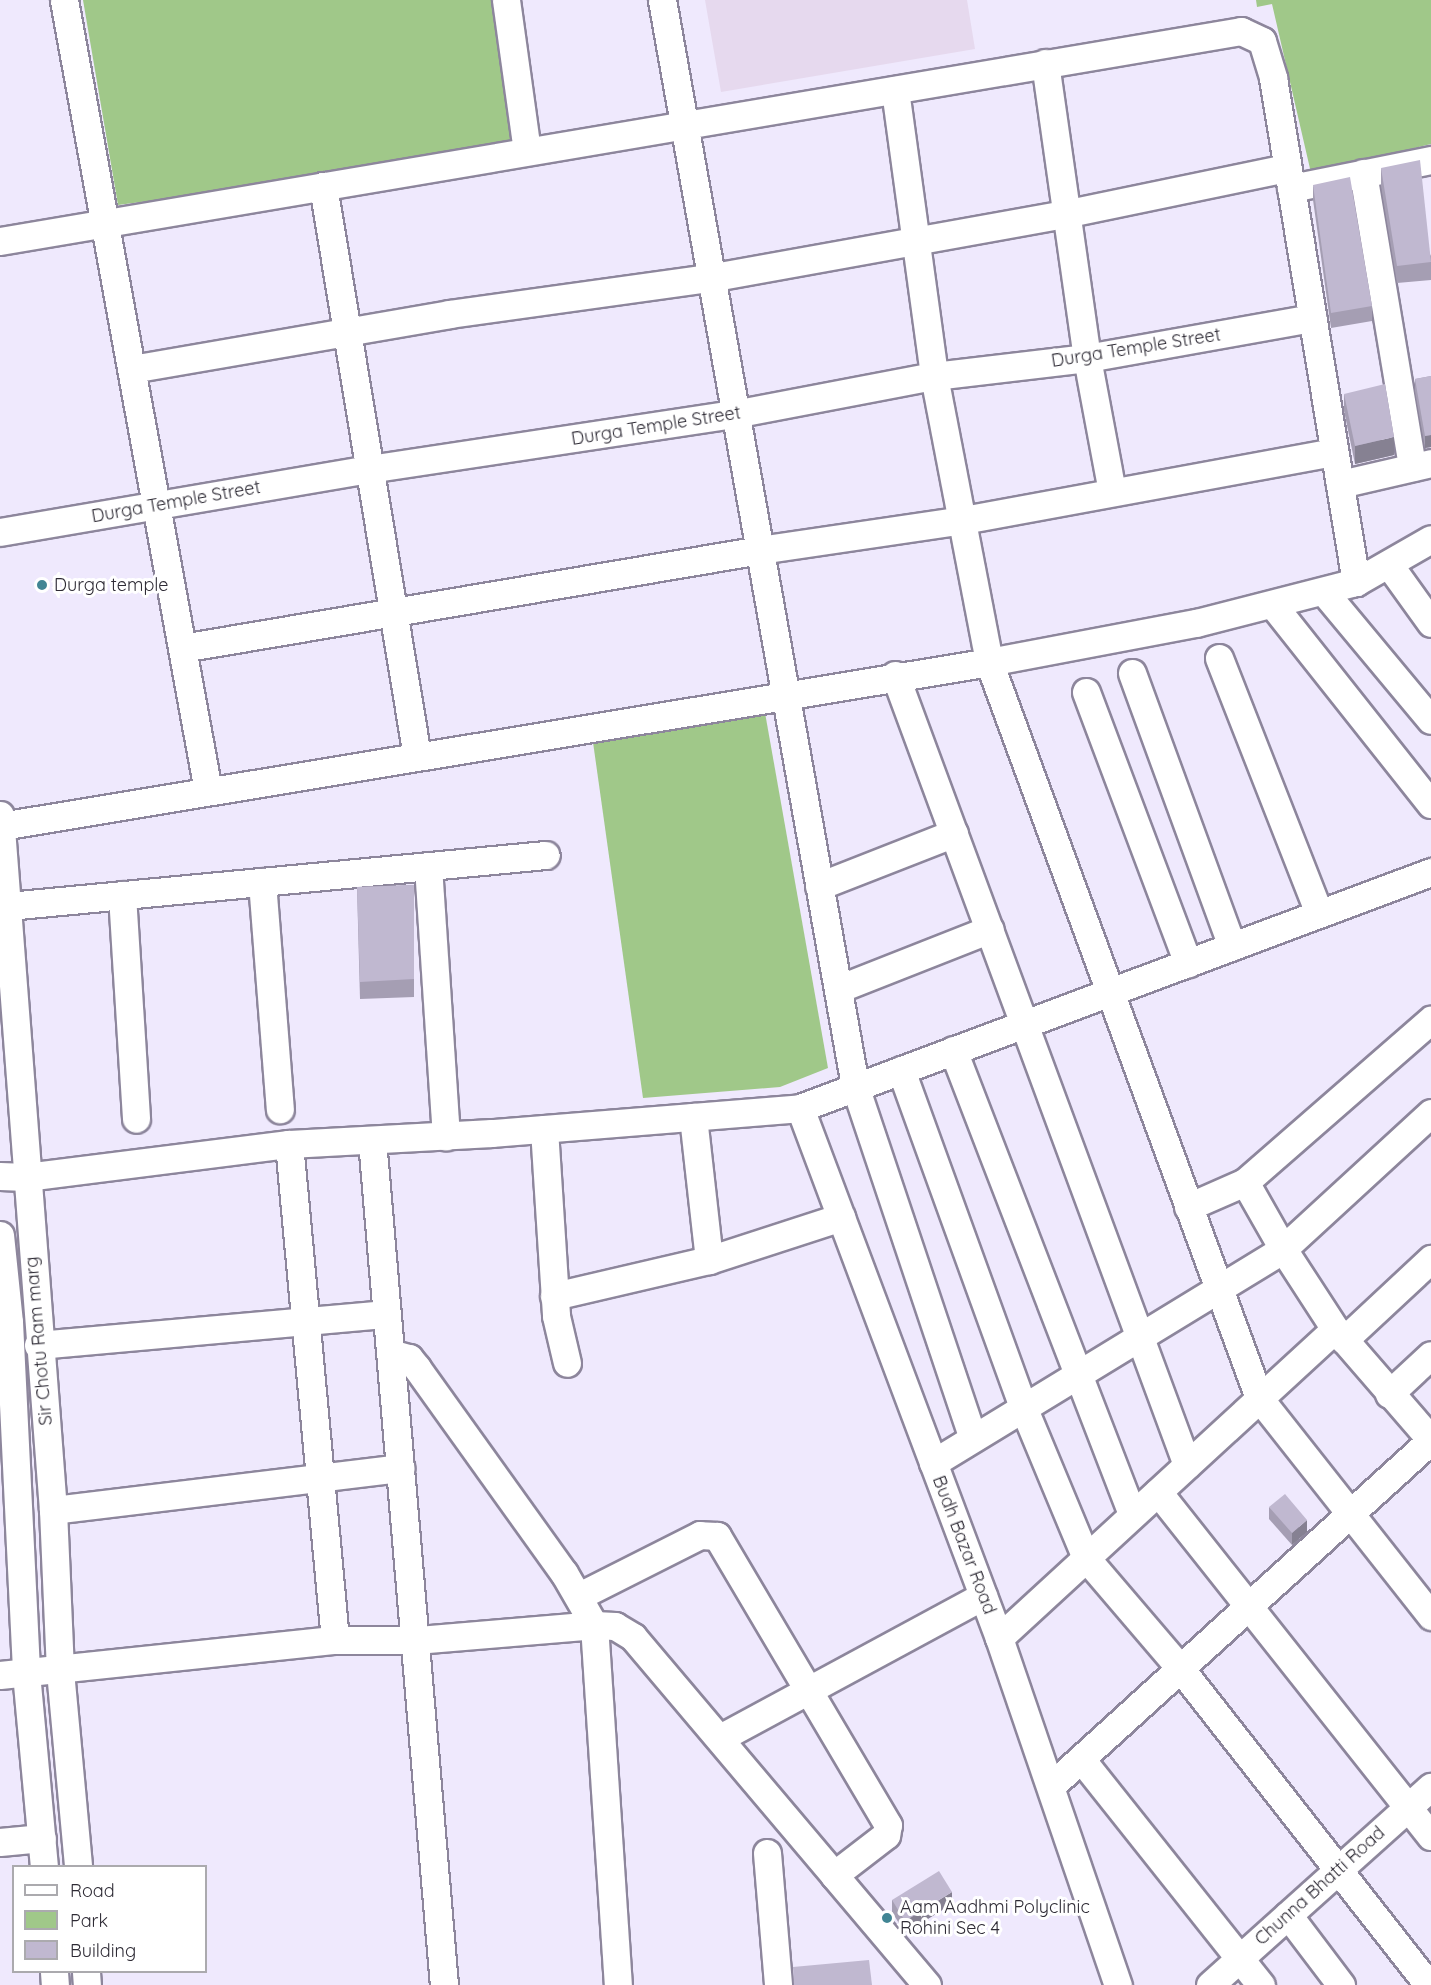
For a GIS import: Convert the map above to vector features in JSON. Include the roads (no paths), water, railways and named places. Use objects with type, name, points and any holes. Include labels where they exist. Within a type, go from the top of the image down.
[{"type":"street","points":[[64,0],[208,791]]},
{"type":"street","points":[[506,0],[527,151]]},
{"type":"street","points":[[662,0],[709,278],[760,550],[855,1086],[974,1438]]},
{"type":"street","points":[[0,241],[1045,63],[1241,31],[1254,34],[1262,41],[1273,78],[1356,582]]},
{"type":"street","points":[[1045,63],[1069,213],[1087,358],[1112,492]]},
{"type":"street","points":[[895,90],[934,376],[989,663],[1108,993],[1220,1288],[1259,1398],[1431,1616]]},
{"type":"street","points":[[132,369],[347,332],[709,278],[915,238],[1289,178],[1430,166]]},
{"type":"street","points":[[1340,484],[1422,465],[1363,173]]},
{"type":"street","points":[[323,186],[417,756]]},
{"type":"street","name":"Durga Temple Street","points":[[0,532],[369,469],[734,414],[934,376],[1087,358],[1312,318]]},
{"type":"street","points":[[182,648],[760,550],[963,520],[1335,452]]},
{"type":"street","points":[[0,821],[208,791],[785,693],[895,675],[989,663],[1325,593],[1390,566],[1431,539]]},
{"type":"street","points":[[1390,566],[1431,623]]},
{"type":"street","points":[[1325,593],[1431,720]]},
{"type":"street","points":[[1273,605],[1431,804]]},
{"type":"street","points":[[1219,658],[1319,914]]},
{"type":"street","points":[[1132,674],[1232,946]]},
{"type":"street","points":[[895,675],[1186,1465]]},
{"type":"street","points":[[1086,692],[1188,963]]},
{"type":"street","name":"Sir Chotu Ram marg","points":[[0,821],[8,906],[13,1177],[38,1345],[53,1510],[60,1671],[78,1865]]},
{"type":"street","points":[[819,886],[954,832]]},
{"type":"street","points":[[8,906],[546,855]]},
{"type":"street","points":[[428,866],[446,1136]]},
{"type":"street","points":[[13,1177],[290,1144],[446,1136],[800,1108],[1431,872]]},
{"type":"street","points":[[262,882],[280,1109]]},
{"type":"street","points":[[122,895],[136,1119]]},
{"type":"street","points":[[838,989],[990,929]]},
{"type":"street","points":[[1188,1207],[1245,1182],[1431,1020]]},
{"type":"street","points":[[953,1050],[1132,1515]]},
{"type":"street","points":[[900,1070],[1024,1409],[1086,1558],[1180,1668],[1429,1985]]},
{"type":"street","name":"Budh Bazar Road","points":[[800,1108],[999,1638],[1052,1785],[1118,1985]]},
{"type":"street","points":[[933,1463],[1140,1339],[1282,1249],[1431,1113]]},
{"type":"street","points":[[693,1117],[709,1260]]},
{"type":"street","points":[[544,1129],[554,1296],[567,1363]]},
{"type":"street","points":[[372,1140],[417,1640],[444,1985]]},
{"type":"street","points":[[290,1144],[334,1640]]},
{"type":"street","points":[[1052,1785],[1431,1440],[1339,1334],[1282,1249],[1245,1182]]},
{"type":"street","points":[[554,1296],[709,1260],[841,1217]]},
{"type":"street","name":"Sir Chotu Ram marg","points":[[0,1235],[5,1322],[13,1674],[42,1838],[44,1865]]},
{"type":"street","points":[[999,1638],[1259,1398],[1431,1259]]},
{"type":"street","points":[[38,1345],[387,1314]]},
{"type":"street","points":[[390,1353],[409,1358],[417,1368],[579,1596],[594,1625],[618,1985]]},
{"type":"street","points":[[1389,1394],[1431,1355]]},
{"type":"street","points":[[53,1510],[400,1468]]},
{"type":"street","points":[[1158,1492],[1431,1836]]},
{"type":"street","points":[[579,1596],[700,1534],[712,1534],[721,1541],[890,1830],[834,1875]]},
{"type":"street","points":[[720,1738],[983,1596]]},
{"type":"street","points":[[13,1674],[60,1671],[334,1640],[417,1640],[594,1625],[615,1626],[633,1637],[927,1985]]},
{"type":"street","points":[[1081,1758],[1261,1985]]},
{"type":"street","name":"Chunna Bhatti Road","points":[[1210,1985],[1431,1787]]},
{"type":"street","points":[[0,1842],[42,1838]]},
{"type":"street","points":[[767,1853],[778,1985]]},
{"type":"street","points":[[1288,1915],[1341,1985]]},
{"type":"place","name":"Durga temple","points":[[42,585]]},
{"type":"place","name":"Aam Aadhmi Polyclinic Rohini Sec 4","points":[[887,1918]]}]
